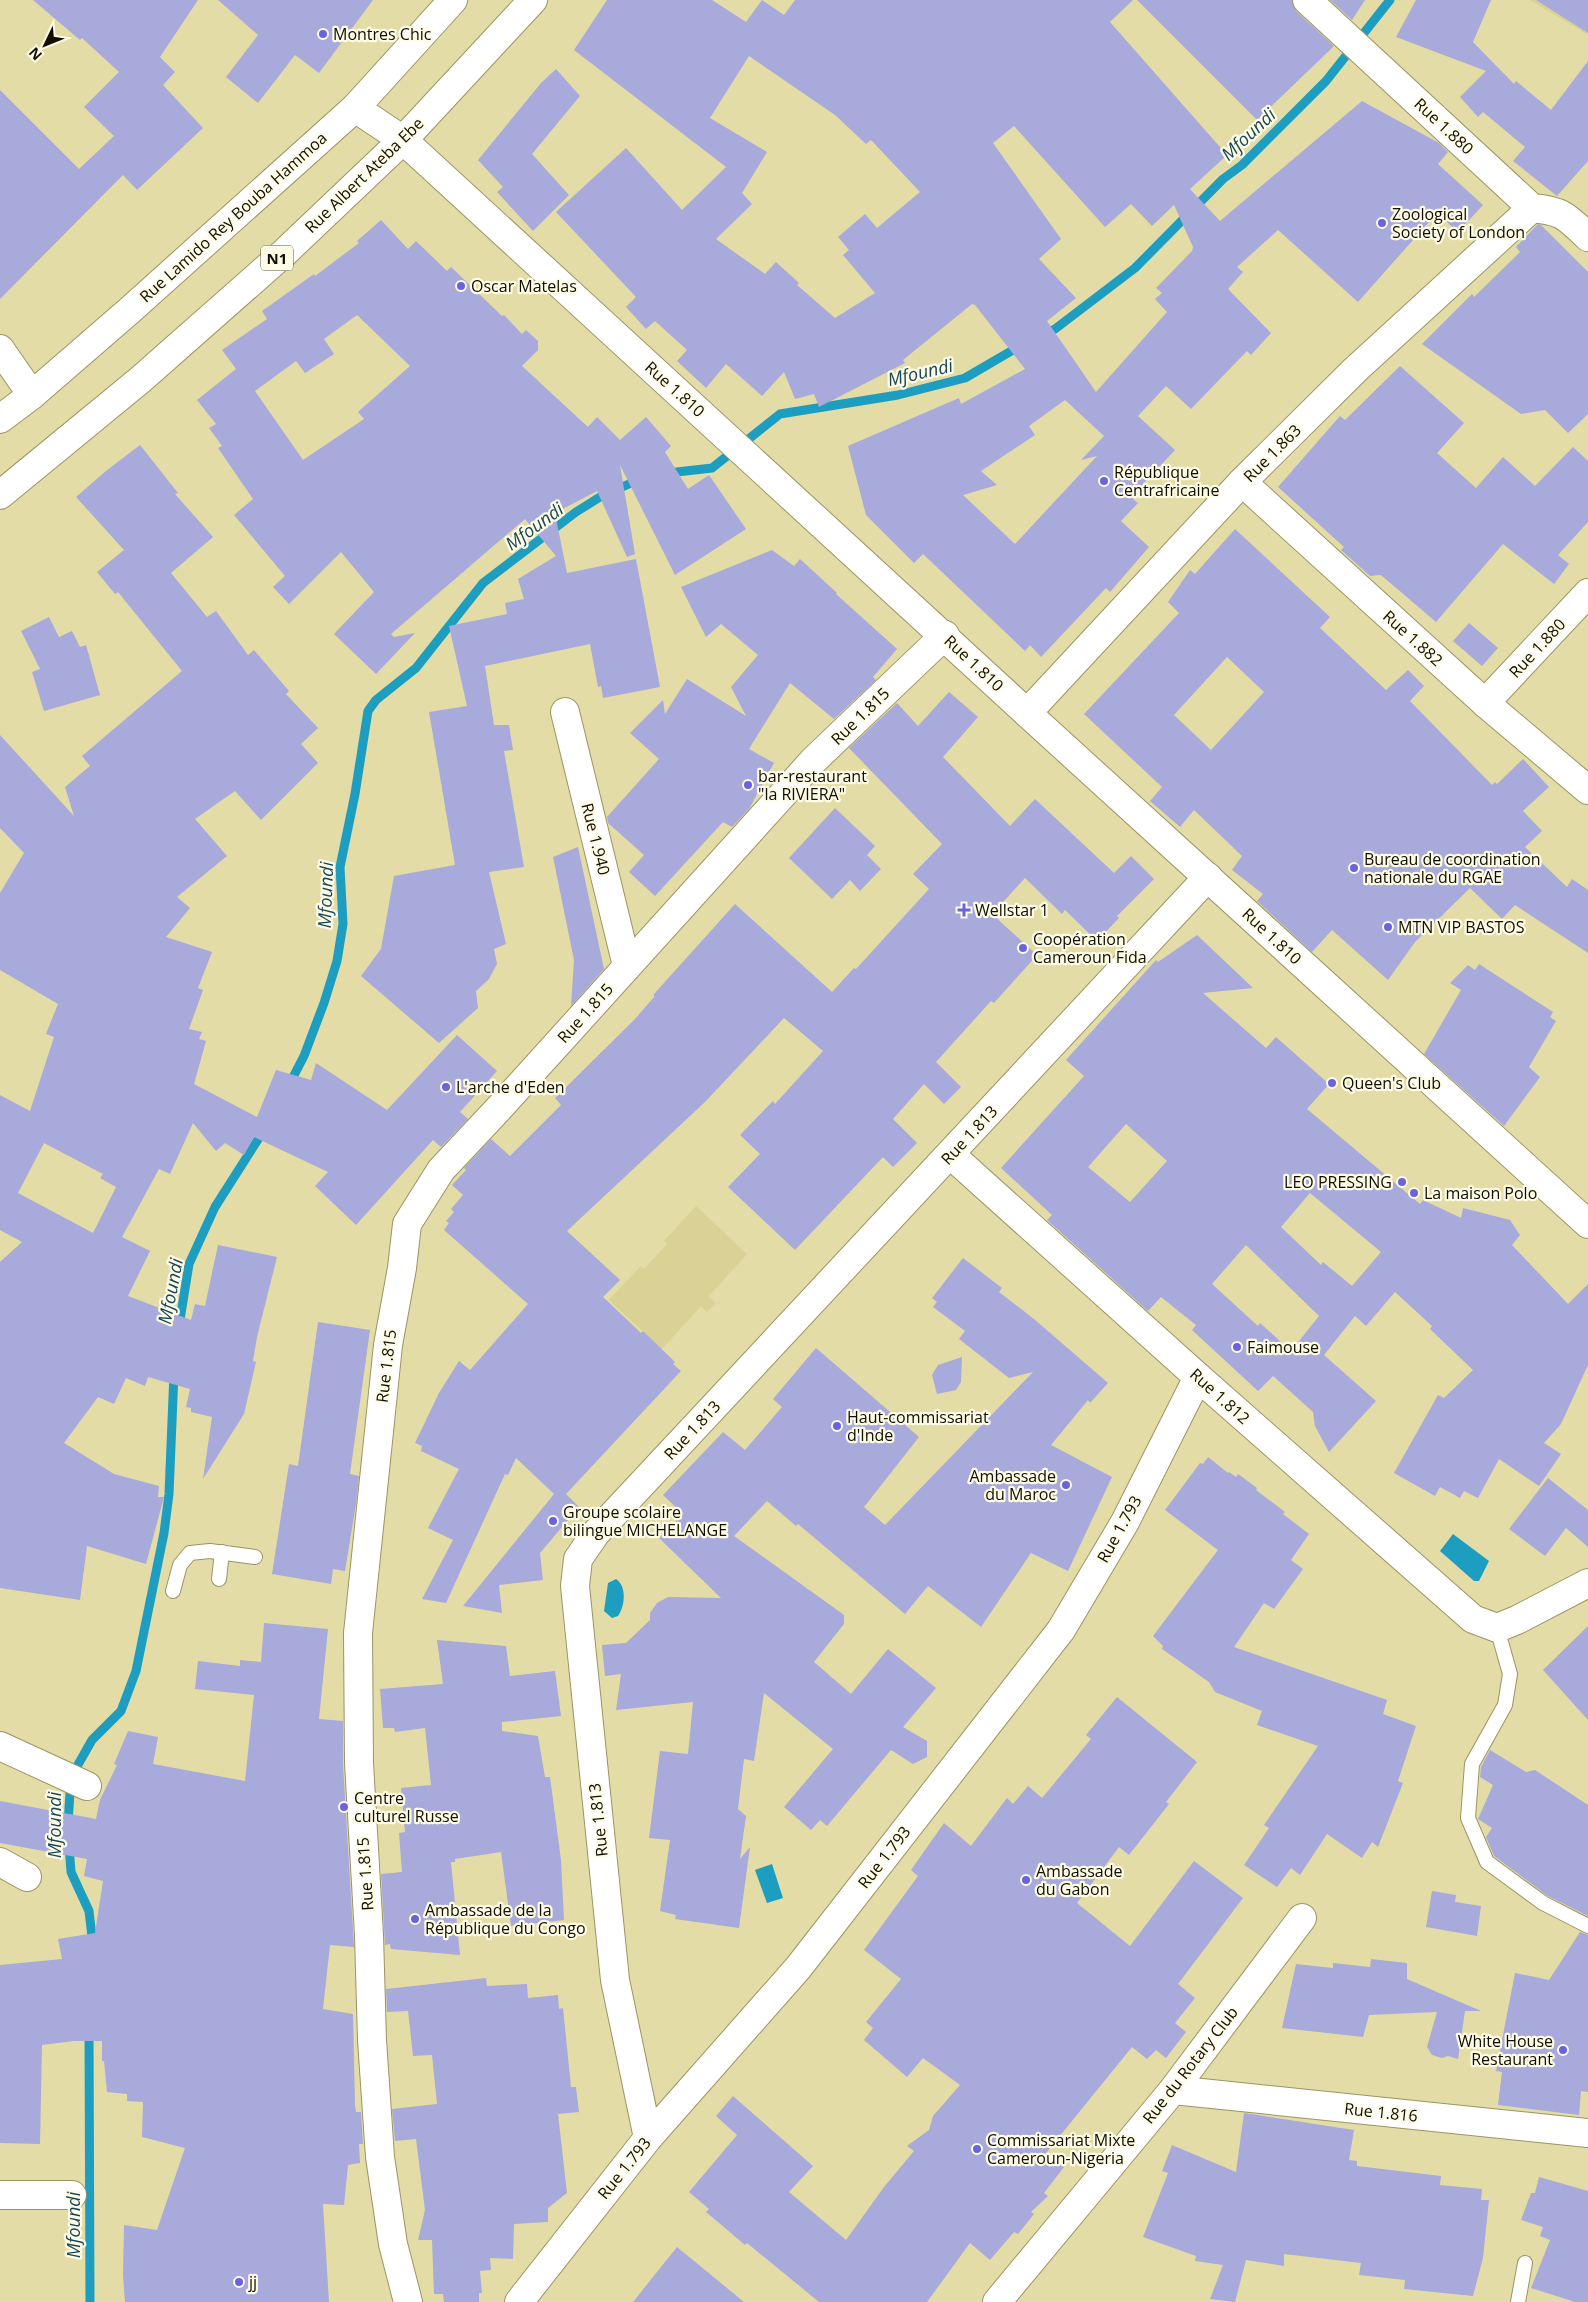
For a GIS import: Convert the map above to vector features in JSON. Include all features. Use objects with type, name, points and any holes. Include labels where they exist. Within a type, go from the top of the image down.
[{"type":"main road","name":"Rue Lamido Rey Bouba Hammoa","points":[[0,419],[129,311],[355,108],[453,0]]},
{"type":"main road","name":"Rue Albert Ateba Ebe","points":[[0,495],[140,380],[284,253],[403,140],[533,0]]},
{"type":"main road","name":"Rue 1.880","points":[[1307,0],[1532,208]]},
{"type":"main road","name":"Rue 1.810","points":[[355,108],[403,140],[720,430],[759,468],[1588,1224]]},
{"type":"main road","points":[[1532,208],[1554,210],[1564,215],[1588,237]]},
{"type":"main road","name":"Rue 1.863","points":[[1027,713],[1242,482],[1355,370],[1532,208]]},
{"type":"main road","points":[[0,349],[32,394]]},
{"type":"main road","name":"Rue 1.882","points":[[1242,482],[1485,703],[1588,790]]},
{"type":"main road","name":"Rue 1.880","points":[[1485,703],[1588,593]]},
{"type":"main road","name":"Rue 1.815","points":[[408,2302],[393,2244],[380,2156],[372,2040],[369,1934],[358,1763],[358,1642],[367,1534],[387,1355],[407,1224],[441,1170],[814,760],[944,635]]},
{"type":"main road","name":"Rue 1.940","points":[[564,712],[627,966]]},
{"type":"main road","name":"Rue 1.813","points":[[648,2138],[614,1980],[575,1586],[578,1559],[596,1533],[951,1155],[1208,877]]},
{"type":"main road","name":"Rue 1.812","points":[[951,1155],[1473,1620],[1497,1628]]},
{"type":"main road","name":"Rue 1.793","points":[[519,2302],[648,2138],[798,1968],[1061,1630],[1124,1522],[1198,1377]]},
{"type":"main road","points":[[1497,1628],[1517,1620],[1588,1583]]},
{"type":"main road","points":[[0,1746],[87,1786]]},
{"type":"main road","points":[[0,1862],[27,1878]]},
{"type":"main road","name":"Rue du Rotary Club","points":[[997,2302],[1173,2090],[1302,1918]]},
{"type":"main road","name":"Rue 1.816","points":[[1173,2090],[1588,2133]]},
{"type":"main road","points":[[0,2195],[72,2195]]},
{"type":"lane","points":[[173,1591],[180,1565],[190,1554],[210,1551],[255,1557]]},
{"type":"lane","points":[[219,1579],[222,1552]]},
{"type":"lane","points":[[1497,1628],[1510,1674],[1505,1705],[1472,1764],[1468,1818],[1487,1862],[1542,1903],[1588,1926]]},
{"type":"lane","points":[[1518,2302],[1524,2263]]},
{"type":"shaded area","points":[[1530,0],[1588,0],[1588,35]]},
{"type":"shaded area","points":[[696,1206],[747,1254],[709,1296],[716,1303],[707,1312],[701,1306],[662,1349],[609,1300],[641,1266],[644,1269],[667,1244],[664,1241]]},
{"type":"water","points":[[1453,1534],[1489,1561],[1479,1581],[1474,1581],[1440,1551]]},
{"type":"water","points":[[616,1579],[622,1586],[624,1596],[618,1616],[612,1618],[604,1611],[608,1583]]},
{"type":"water","points":[[772,1864],[783,1898],[767,1903],[755,1870]]},
{"type":"building","points":[[33,0],[198,0],[160,57],[175,72],[163,85],[203,128],[137,190],[123,175],[0,299],[0,90],[79,169],[114,136],[84,107],[119,72],[82,38],[80,40]]},
{"type":"building","points":[[218,0],[373,0],[319,73],[295,55],[258,103],[226,77],[258,35]]},
{"type":"building","points":[[607,0],[712,0],[746,22],[762,0],[784,15],[795,0],[1133,0],[1110,22],[1227,155],[1190,189],[1220,221],[1362,101],[1439,143],[1448,152],[1438,164],[1483,205],[1458,232],[1437,213],[1358,302],[1278,230],[1237,267],[1243,272],[1228,289],[1271,333],[1251,355],[1247,351],[1191,409],[1166,386],[1138,416],[1175,450],[1131,497],[1138,503],[1121,521],[1149,547],[1110,592],[1106,588],[1041,657],[1030,645],[1025,651],[923,554],[914,563],[866,515],[848,446],[959,398],[961,404],[1025,369],[975,305],[972,304],[903,360],[905,363],[819,407],[814,394],[795,399],[784,372],[762,396],[726,364],[706,388],[677,361],[687,350],[655,321],[646,329],[626,307],[636,297],[556,212],[626,148],[682,210],[726,167],[574,50]],"holes":[[[749,56],[835,115],[866,144],[871,140],[920,192],[877,228],[865,214],[838,237],[849,250],[843,255],[875,293],[835,318],[797,285],[799,283],[776,262],[765,274],[716,239],[752,204],[742,193],[767,152],[710,118]],[[1014,126],[1105,227],[1131,204],[1152,226],[1174,205],[1193,247],[1192,251],[1156,288],[1162,293],[1155,299],[1167,312],[1096,392],[1047,321],[1076,298],[1039,259],[1061,239],[993,143]],[[1065,400],[1104,436],[1081,460],[1097,456],[1015,544],[963,495],[997,485],[981,471],[1035,435],[1029,426]]]},
{"type":"building","points":[[1137,0],[1292,0],[1296,11],[1334,46],[1257,120]]},
{"type":"building","points":[[1330,0],[1365,0],[1352,20]]},
{"type":"building","points":[[1416,0],[1491,0],[1473,42],[1514,84],[1516,81],[1551,110],[1588,61],[1588,161],[1557,196],[1513,161],[1525,147],[1483,112],[1478,117],[1460,97],[1486,71],[1396,37]]},
{"type":"building","points":[[1536,0],[1588,0],[1588,33]]},
{"type":"building","points":[[556,69],[580,96],[532,154],[569,195],[533,231],[497,192],[503,187],[478,160],[541,83]]},
{"type":"building","points":[[381,220],[408,249],[416,241],[447,271],[451,267],[522,334],[526,330],[538,341],[538,350],[522,366],[588,427],[597,417],[620,440],[646,417],[671,446],[665,452],[688,489],[709,475],[746,529],[675,575],[620,465],[635,554],[627,557],[597,491],[555,513],[567,573],[636,559],[660,687],[603,698],[601,686],[598,687],[590,644],[485,666],[494,725],[509,725],[513,750],[504,751],[524,867],[489,872],[506,944],[494,949],[497,964],[489,979],[476,991],[478,1008],[439,1043],[361,976],[381,949],[394,876],[455,865],[429,712],[467,706],[449,626],[507,614],[505,603],[524,599],[518,579],[556,556],[525,519],[391,634],[394,637],[415,633],[376,674],[334,634],[374,592],[341,552],[289,604],[273,587],[285,576],[234,515],[253,499],[218,448],[222,446],[209,428],[216,424],[197,400],[236,369],[222,350],[267,319],[262,311],[314,274],[315,276],[359,243],[357,241]],"holes":[[[357,315],[410,366],[358,412],[364,419],[303,460],[255,391],[296,361],[305,373],[334,354],[324,339]]]},
{"type":"building","points":[[1538,224],[1588,272],[1588,414],[1568,433],[1545,410],[1521,414],[1422,344],[1472,294],[1474,297],[1520,252],[1516,247]]},
{"type":"building","points":[[1400,366],[1464,423],[1437,453],[1476,488],[1503,457],[1535,486],[1573,447],[1588,461],[1588,522],[1558,555],[1569,564],[1554,584],[1503,544],[1436,622],[1381,575],[1370,576],[1341,550],[1344,547],[1278,487],[1340,416],[1345,420]]},
{"type":"building","points":[[140,445],[178,493],[175,494],[213,537],[171,573],[207,617],[216,611],[248,655],[254,650],[289,691],[286,694],[318,728],[301,744],[318,763],[261,820],[235,791],[195,819],[227,856],[177,897],[190,908],[166,937],[212,952],[198,988],[203,990],[189,1029],[202,1032],[199,1039],[206,1041],[194,1084],[257,1117],[276,1070],[311,1080],[316,1063],[387,1110],[457,1035],[497,1071],[460,1112],[468,1119],[441,1147],[433,1140],[356,1225],[315,1186],[328,1172],[254,1137],[244,1155],[225,1143],[216,1151],[193,1123],[170,1174],[159,1169],[122,1237],[150,1251],[128,1296],[191,1320],[195,1304],[205,1306],[218,1245],[277,1257],[257,1337],[253,1361],[256,1362],[244,1414],[203,1479],[212,1417],[191,1412],[191,1408],[186,1407],[190,1389],[148,1377],[145,1386],[126,1378],[114,1404],[98,1397],[64,1443],[114,1474],[159,1486],[158,1497],[164,1497],[146,1564],[87,1546],[80,1600],[0,1588],[0,1262],[22,1242],[0,1230],[0,1095],[30,1111],[54,1037],[46,1034],[58,1004],[0,970],[0,893],[24,853],[0,828],[0,735],[74,816],[65,787],[90,766],[82,756],[182,671],[118,592],[115,594],[97,572],[124,550],[76,497]],"holes":[[[44,1143],[103,1174],[100,1178],[116,1187],[93,1233],[18,1193]]]},
{"type":"building","points":[[1235,529],[1330,617],[1320,628],[1386,690],[1408,670],[1424,686],[1410,701],[1492,785],[1495,782],[1497,784],[1523,759],[1549,787],[1523,811],[1542,831],[1525,847],[1567,887],[1572,879],[1588,890],[1588,953],[1515,905],[1502,919],[1470,888],[1415,942],[1388,980],[1332,930],[1312,952],[1257,901],[1263,894],[1232,870],[1242,856],[1194,810],[1180,827],[1150,801],[1162,787],[1084,714],[1179,613],[1168,602],[1190,570],[1195,574]],"holes":[[[1227,657],[1264,692],[1211,750],[1174,715]]]},
{"type":"building","points":[[772,550],[794,566],[800,559],[897,649],[873,677],[876,680],[834,719],[790,683],[749,749],[774,763],[749,809],[732,827],[723,822],[655,896],[629,872],[644,855],[608,823],[607,817],[659,759],[630,733],[663,700],[665,714],[687,679],[746,716],[731,687],[758,655],[721,624],[706,637],[681,587]]},
{"type":"building","points":[[49,617],[59,637],[72,631],[80,647],[86,645],[100,695],[44,711],[32,672],[40,669],[21,631]]},
{"type":"building","points":[[1469,623],[1498,648],[1482,666],[1453,641]]},
{"type":"building","points":[[949,692],[978,717],[943,757],[1010,826],[1035,799],[1114,873],[1131,856],[1154,879],[1117,916],[1119,918],[1097,941],[1065,910],[1062,914],[1025,878],[992,914],[1037,955],[994,1003],[991,1001],[936,1062],[961,1087],[944,1104],[924,1084],[893,1119],[917,1143],[893,1167],[883,1157],[795,1250],[728,1187],[760,1154],[740,1135],[773,1101],[775,1104],[823,1051],[784,1018],[705,1102],[567,1231],[620,1280],[603,1297],[641,1333],[643,1331],[675,1362],[673,1364],[681,1371],[566,1494],[579,1507],[540,1553],[543,1580],[499,1585],[502,1613],[463,1606],[554,1494],[516,1458],[508,1475],[505,1474],[446,1603],[422,1599],[453,1540],[428,1528],[459,1469],[421,1451],[422,1446],[415,1443],[439,1393],[459,1361],[470,1370],[528,1304],[444,1230],[449,1223],[446,1221],[454,1212],[451,1209],[463,1195],[452,1185],[466,1170],[464,1168],[491,1139],[510,1156],[561,1105],[555,1098],[635,1019],[654,997],[654,994],[735,904],[832,992],[854,968],[856,969],[929,889],[913,874],[942,844],[849,748],[897,703],[918,726]]},
{"type":"building","points":[[835,808],[875,846],[867,855],[881,869],[860,891],[850,880],[832,899],[789,858]]},
{"type":"building","points":[[578,847],[604,969],[571,1006],[574,960],[553,857]]},
{"type":"building","points":[[1197,935],[1253,988],[1203,993],[1266,1048],[1276,1037],[1329,1084],[1307,1109],[1420,1204],[1423,1200],[1461,1218],[1463,1208],[1510,1220],[1520,1235],[1512,1245],[1568,1304],[1588,1284],[1588,1365],[1561,1424],[1544,1443],[1561,1454],[1539,1486],[1499,1459],[1478,1498],[1464,1491],[1460,1498],[1440,1487],[1435,1496],[1394,1473],[1438,1395],[1444,1398],[1473,1370],[1430,1329],[1432,1326],[1395,1292],[1366,1326],[1355,1316],[1324,1355],[1376,1401],[1329,1452],[1315,1426],[1313,1412],[1273,1376],[1258,1391],[1192,1330],[1196,1325],[1161,1297],[1148,1311],[1047,1220],[1052,1215],[1001,1168],[1084,1076],[1066,1060],[1156,960],[1158,962]],"holes":[[[1126,1124],[1167,1161],[1130,1202],[1088,1167]],[[1310,1193],[1381,1252],[1352,1286],[1323,1262],[1321,1265],[1281,1227]],[[1246,1245],[1319,1316],[1291,1351],[1260,1323],[1258,1326],[1212,1284]]]},
{"type":"building","points":[[1479,964],[1553,1012],[1550,1017],[1556,1021],[1529,1067],[1540,1077],[1504,1126],[1424,1054],[1461,990],[1450,983],[1468,965],[1475,970]]},
{"type":"building","points":[[963,1258],[1002,1288],[999,1292],[1034,1319],[1108,1383],[1090,1403],[1088,1400],[1051,1445],[1112,1477],[1068,1571],[1031,1553],[981,1627],[928,1586],[905,1614],[798,1524],[796,1526],[767,1501],[734,1536],[844,1615],[844,1624],[814,1662],[851,1694],[888,1649],[936,1688],[903,1727],[927,1741],[927,1757],[913,1764],[891,1750],[827,1826],[820,1820],[811,1830],[784,1807],[833,1749],[764,1693],[754,1761],[744,1759],[738,1809],[746,1816],[740,1859],[750,1847],[739,1928],[675,1919],[676,1915],[660,1911],[670,1840],[649,1838],[660,1751],[688,1754],[693,1702],[616,1710],[621,1674],[605,1676],[602,1645],[626,1643],[650,1620],[650,1613],[657,1603],[668,1597],[721,1598],[659,1538],[683,1514],[663,1495],[723,1432],[745,1450],[782,1407],[773,1399],[816,1348],[919,1437],[864,1507],[885,1525],[1033,1372],[1009,1378],[959,1339],[965,1331],[933,1307],[937,1302],[932,1298]]},
{"type":"building","points":[[318,1322],[370,1330],[350,1474],[359,1476],[356,1504],[345,1571],[333,1569],[331,1584],[272,1574],[289,1464],[298,1466]]},
{"type":"building","points":[[962,1357],[961,1382],[956,1390],[937,1394],[932,1375],[938,1365]]},
{"type":"building","points":[[1208,1457],[1228,1473],[1236,1477],[1238,1474],[1257,1488],[1256,1490],[1285,1512],[1283,1514],[1309,1534],[1291,1560],[1303,1569],[1274,1609],[1264,1603],[1234,1647],[1387,1700],[1383,1714],[1416,1726],[1398,1781],[1403,1783],[1378,1847],[1372,1842],[1362,1858],[1327,1834],[1300,1875],[1291,1868],[1277,1887],[1244,1865],[1269,1828],[1264,1825],[1318,1746],[1257,1725],[1262,1711],[1215,1692],[1209,1682],[1162,1649],[1163,1646],[1153,1636],[1218,1550],[1165,1510],[1200,1463],[1203,1464]]},
{"type":"building","points":[[1548,1478],[1588,1510],[1588,1547],[1566,1528],[1545,1556],[1509,1529]]},
{"type":"building","points":[[264,1623],[328,1629],[319,1719],[343,1721],[343,1764],[354,1947],[330,1945],[323,2009],[353,2014],[355,2105],[356,2112],[361,2112],[363,2144],[359,2144],[360,2163],[348,2165],[344,2205],[323,2204],[329,2302],[125,2302],[123,2275],[124,2225],[157,2230],[185,2148],[142,2137],[143,2102],[127,2101],[127,2094],[107,2092],[104,2061],[102,2061],[102,2041],[74,2041],[42,2045],[40,2144],[0,2143],[0,1965],[62,1959],[58,1939],[95,1933],[103,1881],[84,1876],[87,1859],[0,1843],[0,1801],[96,1819],[100,1800],[117,1765],[114,1764],[128,1731],[158,1737],[153,1764],[245,1781],[254,1695],[195,1689],[198,1661],[240,1666],[240,1660],[261,1662]]},
{"type":"building","points":[[1588,1626],[1588,1720],[1543,1670]]},
{"type":"building","points":[[437,1640],[506,1646],[510,1676],[555,1671],[561,1716],[502,1722],[502,1731],[538,1736],[545,1777],[550,1777],[561,1860],[564,1920],[511,1926],[501,1852],[455,1859],[455,1862],[451,1862],[460,1955],[391,1949],[390,1944],[385,1945],[381,1874],[402,1872],[399,1833],[405,1832],[401,1788],[431,1785],[425,1728],[395,1732],[394,1728],[383,1728],[380,1689],[443,1684]]},
{"type":"building","points":[[1117,1697],[1197,1762],[1166,1802],[1169,1804],[1129,1855],[1119,1847],[1077,1903],[1130,1946],[1194,1861],[1243,1898],[1178,1984],[1195,1998],[1175,2023],[1186,2032],[1166,2058],[1156,2050],[1147,2059],[1132,2047],[1046,2153],[1064,2167],[1044,2193],[1048,2196],[1031,2212],[1034,2214],[1018,2234],[1014,2232],[990,2260],[970,2243],[927,2302],[819,2302],[747,2243],[745,2245],[706,2212],[709,2209],[689,2192],[737,2135],[716,2116],[733,2096],[813,2166],[789,2192],[846,2240],[884,2187],[914,2151],[907,2146],[929,2130],[933,2116],[960,2085],[923,2058],[907,2077],[864,2040],[873,2028],[866,2022],[901,1979],[864,1950],[918,1876],[911,1870],[944,1823],[971,1846],[1007,1798],[1013,1804],[1028,1786],[1042,1798],[1091,1739],[1086,1735]]},
{"type":"building","points":[[1490,1750],[1526,1772],[1535,1770],[1588,1805],[1588,1916],[1548,1896],[1494,1856],[1486,1837],[1492,1828],[1478,1819],[1493,1785],[1480,1777],[1481,1767]]},
{"type":"building","points":[[1432,1891],[1456,1895],[1455,1902],[1481,1906],[1477,1936],[1426,1927]]},
{"type":"building","points":[[1580,1932],[1588,1935],[1588,2092],[1581,2091],[1579,2115],[1498,2105],[1502,2072],[1496,2071],[1515,1973],[1549,1980]]},
{"type":"building","points":[[1371,1959],[1407,1963],[1407,1979],[1481,2011],[1465,2011],[1458,2059],[1432,2055],[1427,2047],[1437,2012],[1369,2015],[1363,2037],[1282,2028],[1296,1964],[1333,1968],[1333,1963],[1370,1967]]},
{"type":"building","points":[[486,1978],[487,1986],[527,1984],[528,1998],[558,1995],[559,2009],[563,2008],[571,2087],[576,2087],[579,2112],[558,2114],[567,2193],[548,2208],[548,2222],[514,2224],[513,2259],[490,2258],[491,2270],[480,2271],[482,2293],[479,2293],[479,2302],[444,2302],[443,2294],[434,2294],[432,2240],[418,2240],[425,2210],[416,2139],[395,2141],[392,2109],[437,2104],[432,2055],[413,2056],[408,2011],[387,2012],[386,1989]]},
{"type":"building","points":[[1244,2113],[1354,2130],[1349,2160],[1357,2161],[1357,2166],[1441,2176],[1440,2185],[1482,2189],[1481,2200],[1489,2200],[1483,2258],[1473,2296],[1404,2289],[1405,2280],[1359,2275],[1361,2263],[1284,2254],[1284,2266],[1246,2260],[1235,2302],[1210,2299],[1223,2265],[1195,2261],[1196,2256],[1143,2237],[1168,2173],[1162,2171],[1172,2145],[1236,2172]]},
{"type":"building","points":[[1539,2177],[1588,2191],[1588,2302],[1575,2302],[1531,2288],[1550,2240],[1540,2236],[1543,2227],[1521,2220],[1531,2193],[1535,2193]]},
{"type":"building","points":[[677,2247],[744,2302],[633,2302]]},
{"type":"waterway","name":"Mfoundi","points":[[1043,335],[1055,329],[1135,268],[1223,179],[1242,165],[1326,81],[1390,0]]},
{"type":"waterway","name":"Mfoundi","points":[[668,473],[712,468],[780,414],[898,395],[965,378],[1020,346]]},
{"type":"waterway","name":"Mfoundi","points":[[289,1085],[304,1056],[324,1003],[337,961],[343,924],[340,867],[355,794],[368,711],[376,700],[416,668],[483,583],[576,512],[600,497],[640,479]]},
{"type":"waterway","name":"Mfoundi","points":[[179,1326],[189,1264],[215,1207],[264,1130]]},
{"type":"waterway","name":"Mfoundi","points":[[68,1824],[71,1777],[92,1740],[121,1711],[136,1671],[164,1533],[169,1494],[174,1373]]},
{"type":"waterway","name":"Mfoundi","points":[[69,1845],[71,1872],[89,1911],[93,1945]]},
{"type":"waterway","name":"Mfoundi","points":[[89,2030],[90,2302]]},
{"type":"place","name":"Montres Chic","points":[[323,34]]},
{"type":"place","name":"Zoological Society of London","points":[[1382,223]]},
{"type":"place","name":"Oscar Matelas","points":[[461,286]]},
{"type":"place","name":"République Centrafricaine","points":[[1104,481]]},
{"type":"place","name":"bar-restaurant \"la RIVIERA\"","points":[[748,785]]},
{"type":"place","name":"Bureau de coordination nationale du RGAE","points":[[1354,868]]},
{"type":"place","name":"Wellstar 1","points":[[964,910]]},
{"type":"place","name":"MTN VIP BASTOS","points":[[1388,927]]},
{"type":"place","name":"Coopération Cameroun Fida","points":[[1023,948]]},
{"type":"place","name":"Queen's Club","points":[[1332,1083]]},
{"type":"place","name":"L'arche d'Eden","points":[[446,1087]]},
{"type":"place","name":"LEO PRESSING","points":[[1402,1182]]},
{"type":"place","name":"La maison Polo","points":[[1414,1193]]},
{"type":"place","name":"Faimouse","points":[[1237,1347]]},
{"type":"place","name":"Haut-commissariat d'Inde","points":[[837,1426]]},
{"type":"place","name":"Ambassade du Maroc","points":[[1066,1485]]},
{"type":"place","name":"Groupe scolaire bilingue MICHELANGE","points":[[553,1521]]},
{"type":"place","name":"Centre culturel Russe","points":[[344,1807]]},
{"type":"place","name":"Ambassade du Gabon","points":[[1026,1880]]},
{"type":"place","name":"Ambassade de la République du Congo","points":[[415,1919]]},
{"type":"place","name":"White House Restaurant","points":[[1563,2050]]},
{"type":"place","name":"Commissariat Mixte Cameroun-Nigeria","points":[[977,2149]]},
{"type":"place","name":"jj","points":[[239,2282]]}]
